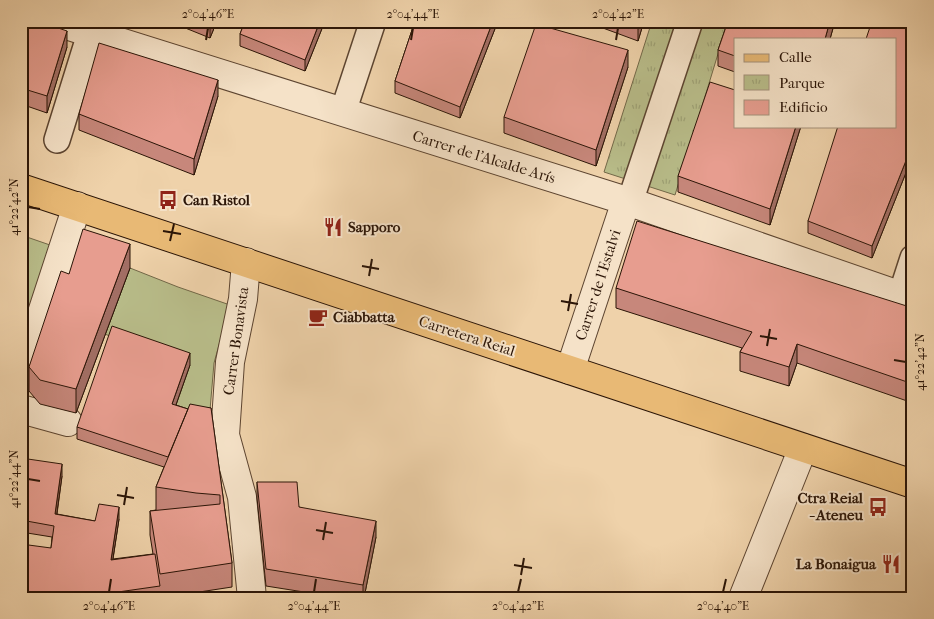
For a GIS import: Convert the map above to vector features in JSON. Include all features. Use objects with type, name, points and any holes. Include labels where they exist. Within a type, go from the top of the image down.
[{"type":"main road","name":"Carretera Reial","points":[[21,188],[913,484]]},
{"type":"street","name":"Carrer de l'Alcalde Arís","points":[[53,21],[92,27],[343,112],[628,202],[907,298]]},
{"type":"street","points":[[343,112],[373,21]]},
{"type":"street","points":[[628,202],[690,21]]},
{"type":"street","points":[[57,140],[92,27]]},
{"type":"street","name":"Carrer de l'Estalvi","points":[[570,370],[628,202]]},
{"type":"street","points":[[21,377],[77,206]]},
{"type":"street","points":[[907,298],[913,258]]},
{"type":"street","name":"Carrer Bonavista","points":[[246,262],[243,299],[230,362],[225,435],[242,497],[252,598]]},
{"type":"street","points":[[21,409],[68,422]]},
{"type":"street","points":[[743,598],[803,448]]},
{"type":"green space","points":[[652,21],[728,21],[675,195],[604,172]]},
{"type":"green space","points":[[21,235],[50,245],[21,334]]},
{"type":"green space","points":[[130,268],[230,305],[214,363],[210,410],[190,428],[112,337],[105,334]]},
{"type":"building","points":[[21,21],[38,21],[67,31],[47,96],[21,88]]},
{"type":"building","points":[[197,21],[212,21],[210,26]]},
{"type":"building","points":[[245,21],[320,21],[305,60],[240,34]]},
{"type":"building","points":[[415,21],[493,21],[460,107],[395,81]]},
{"type":"building","points":[[728,21],[830,21],[825,38],[734,38],[734,56],[718,50]]},
{"type":"building","points":[[872,21],[913,21],[913,143],[872,246],[808,221],[837,128],[896,128],[896,38],[866,38]]},
{"type":"building","points":[[536,24],[628,50],[596,150],[504,117]]},
{"type":"building","points":[[99,43],[218,80],[194,159],[79,114]]},
{"type":"building","points":[[710,82],[734,90],[734,128],[795,128],[770,209],[678,176]]},
{"type":"building","points":[[637,221],[913,308],[913,384],[797,344],[789,367],[740,352],[752,332],[616,288]]},
{"type":"building","points":[[83,229],[130,244],[76,389],[40,380],[29,367],[61,271],[69,274]]},
{"type":"building","points":[[112,326],[190,353],[172,404],[188,409],[168,457],[77,427]]},
{"type":"building","points":[[190,404],[211,408],[232,563],[160,574],[150,511],[220,504],[220,495],[156,487]]},
{"type":"building","points":[[21,458],[62,464],[55,514],[95,521],[99,504],[119,507],[111,560],[155,554],[160,586],[76,598],[21,598],[21,544],[51,548],[54,526],[21,520]]},
{"type":"building","points":[[257,482],[297,482],[299,507],[376,521],[363,585],[266,569]]},
{"type":"place","name":"Can Ristol","points":[[168,200]]},
{"type":"place","name":"Sapporo","points":[[333,227]]},
{"type":"place","name":"Ciabbatta","points":[[318,317]]},
{"type":"place","name":"Ctra Reial - Ateneu","points":[[878,507]]},
{"type":"place","name":"La Bonaigua","points":[[891,564]]}]
